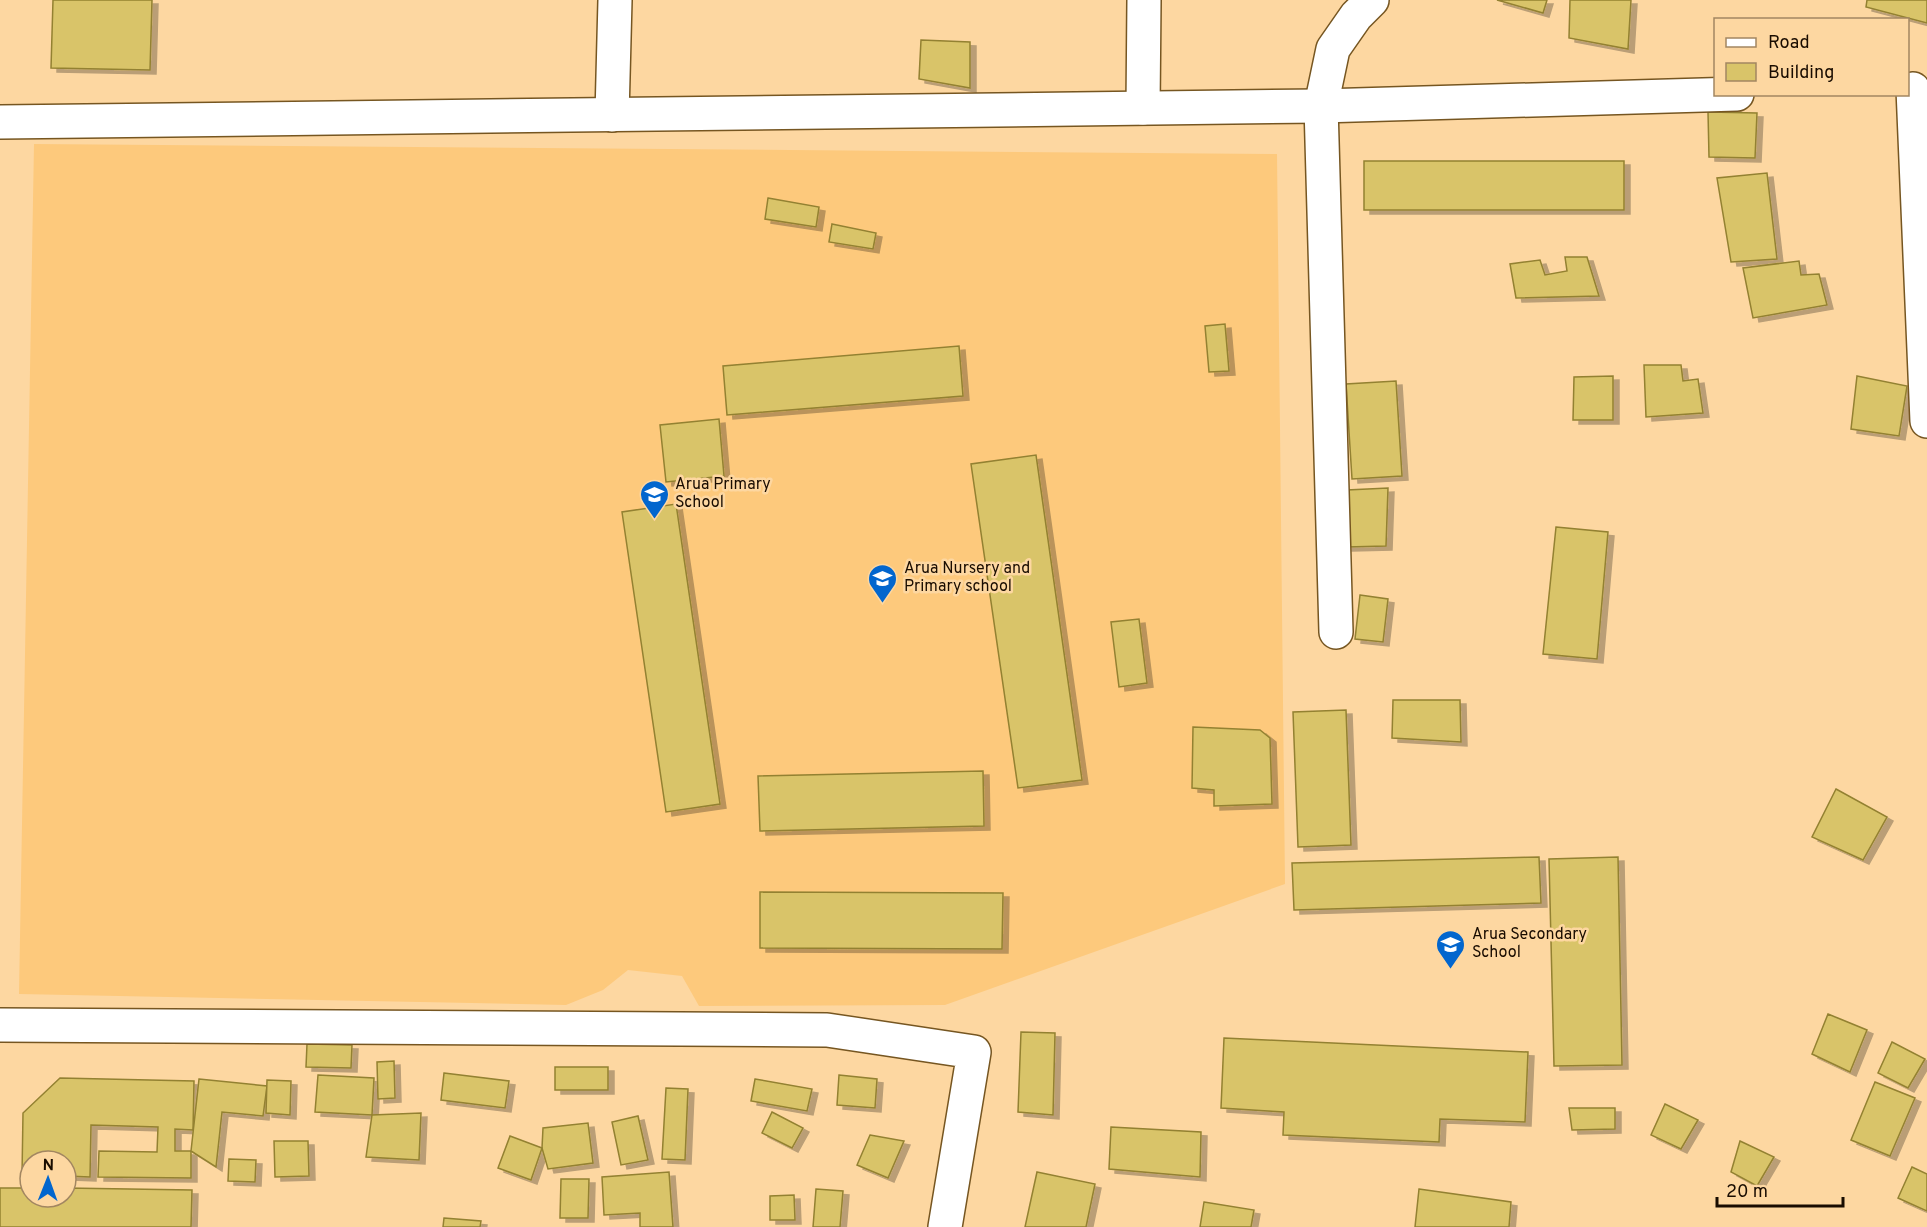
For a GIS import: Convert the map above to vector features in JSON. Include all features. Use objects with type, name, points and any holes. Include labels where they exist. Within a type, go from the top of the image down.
[{"type":"street","points":[[612,115],[615,0]]},
{"type":"street","points":[[1143,108],[1144,0]]},
{"type":"street","points":[[1336,632],[1321,106],[1333,49],[1356,15],[1372,0]]},
{"type":"street","points":[[1916,89],[1927,421]]},
{"type":"street","points":[[0,122],[1321,106],[1714,95]]},
{"type":"street","points":[[0,1024],[827,1030],[974,1052],[945,1227]]},
{"type":"shaded area","name":"Arua Primary School","points":[[34,144],[1277,154],[1285,884],[945,1005],[699,1006],[682,976],[628,970],[603,990],[566,1005],[19,994]]},
{"type":"building","points":[[53,0],[152,0],[150,70],[51,68]]},
{"type":"building","points":[[1497,0],[1547,0],[1543,13]]},
{"type":"building","points":[[1570,0],[1631,0],[1628,49],[1569,38]]},
{"type":"building","points":[[1867,0],[1927,0],[1927,23],[1909,18],[1866,7]]},
{"type":"building","points":[[921,40],[970,42],[970,88],[919,79]]},
{"type":"building","points":[[1708,112],[1757,113],[1755,158],[1709,157]]},
{"type":"building","points":[[1364,161],[1624,161],[1624,210],[1364,210]]},
{"type":"building","points":[[1767,173],[1777,259],[1731,262],[1717,178]]},
{"type":"building","points":[[768,198],[819,207],[816,227],[765,219]]},
{"type":"building","points":[[832,224],[876,233],[873,249],[829,242]]},
{"type":"building","points":[[1565,257],[1587,257],[1599,296],[1516,298],[1510,264],[1540,260],[1545,275],[1567,271]]},
{"type":"building","points":[[1799,261],[1801,275],[1819,274],[1827,305],[1753,318],[1743,268]]},
{"type":"building","points":[[1225,324],[1229,371],[1209,372],[1205,326]]},
{"type":"building","points":[[959,346],[963,396],[727,415],[723,366]]},
{"type":"building","points":[[1644,365],[1681,365],[1683,381],[1698,379],[1703,413],[1646,417]]},
{"type":"building","points":[[1613,376],[1613,420],[1573,420],[1574,377]]},
{"type":"building","points":[[1857,376],[1907,386],[1899,436],[1851,429]]},
{"type":"building","points":[[1396,381],[1402,476],[1352,479],[1346,384]]},
{"type":"building","points":[[719,419],[724,476],[666,482],[660,425]]},
{"type":"building","points":[[1036,455],[1082,780],[1018,788],[971,464]]},
{"type":"building","points":[[1388,488],[1386,546],[1346,547],[1347,490]]},
{"type":"building","points":[[676,504],[720,804],[666,812],[622,512]]},
{"type":"building","points":[[1556,527],[1608,532],[1597,659],[1543,654]]},
{"type":"building","points":[[1360,595],[1388,599],[1383,642],[1355,639]]},
{"type":"building","points":[[1139,619],[1147,683],[1119,687],[1111,622]]},
{"type":"building","points":[[1393,700],[1460,700],[1461,742],[1392,738]]},
{"type":"building","points":[[1346,710],[1351,845],[1298,847],[1293,712]]},
{"type":"building","points":[[1193,727],[1260,730],[1270,738],[1272,804],[1214,806],[1214,790],[1192,788]]},
{"type":"building","points":[[983,771],[984,826],[760,831],[758,776]]},
{"type":"building","points":[[1836,789],[1887,817],[1863,860],[1812,837]]},
{"type":"building","name":"Arua Secondary School","points":[[1539,857],[1541,903],[1294,910],[1292,863]]},
{"type":"building","points":[[1618,857],[1622,1065],[1554,1066],[1549,859]]},
{"type":"building","points":[[760,892],[1003,893],[1002,949],[760,948]]},
{"type":"building","points":[[1828,1014],[1867,1030],[1850,1072],[1812,1054]]},
{"type":"building","points":[[1021,1032],[1055,1033],[1053,1115],[1018,1112]]},
{"type":"building","points":[[1224,1038],[1528,1052],[1525,1122],[1440,1119],[1439,1142],[1283,1135],[1284,1112],[1221,1108]]},
{"type":"building","points":[[1892,1042],[1925,1059],[1908,1088],[1878,1073]]},
{"type":"building","points":[[307,1044],[352,1045],[351,1068],[306,1067]]},
{"type":"building","points":[[394,1061],[395,1098],[378,1099],[377,1062]]},
{"type":"building","points":[[555,1067],[608,1067],[608,1090],[555,1090]]},
{"type":"building","points":[[444,1073],[509,1081],[505,1108],[441,1100]]},
{"type":"building","points":[[318,1075],[374,1078],[372,1115],[315,1112]]},
{"type":"building","points":[[839,1075],[877,1079],[875,1108],[837,1105]]},
{"type":"building","points":[[60,1078],[194,1081],[193,1130],[175,1129],[175,1151],[191,1151],[191,1178],[98,1177],[99,1151],[157,1152],[158,1127],[91,1125],[90,1177],[78,1176],[78,1149],[22,1149],[23,1113]]},
{"type":"building","points":[[199,1079],[267,1086],[263,1116],[222,1112],[216,1167],[191,1151]]},
{"type":"building","points":[[755,1079],[812,1089],[807,1111],[751,1101]]},
{"type":"building","points":[[267,1080],[291,1081],[290,1115],[266,1113]]},
{"type":"building","points":[[1875,1082],[1915,1098],[1890,1156],[1851,1140]]},
{"type":"building","points":[[666,1088],[688,1089],[685,1160],[662,1159]]},
{"type":"building","points":[[1665,1104],[1698,1120],[1681,1149],[1651,1135]]},
{"type":"building","points":[[1569,1108],[1615,1108],[1615,1129],[1572,1130]]},
{"type":"building","points":[[772,1112],[803,1128],[792,1148],[762,1133]]},
{"type":"building","points":[[421,1113],[419,1160],[366,1157],[372,1115]]},
{"type":"building","points":[[638,1116],[648,1160],[621,1165],[612,1122]]},
{"type":"building","points":[[588,1123],[593,1163],[548,1169],[542,1148],[543,1128]]},
{"type":"building","points":[[1111,1127],[1201,1132],[1200,1177],[1109,1169]]},
{"type":"building","points":[[870,1135],[904,1141],[888,1178],[857,1165]]},
{"type":"building","points":[[510,1136],[542,1148],[531,1180],[498,1168]]},
{"type":"building","points":[[274,1141],[308,1141],[309,1176],[275,1177]]},
{"type":"building","points":[[1740,1141],[1774,1157],[1757,1186],[1731,1172]]},
{"type":"building","points":[[229,1159],[256,1160],[255,1182],[228,1181]]},
{"type":"building","points":[[1912,1167],[1927,1174],[1927,1211],[1898,1198]]},
{"type":"building","points":[[669,1172],[673,1227],[640,1227],[640,1213],[604,1215],[602,1177]]},
{"type":"building","points":[[1037,1172],[1095,1184],[1086,1227],[1025,1227]]},
{"type":"building","points":[[561,1179],[589,1179],[588,1218],[560,1218]]},
{"type":"building","points":[[0,1188],[18,1188],[18,1209],[78,1209],[78,1188],[192,1190],[191,1227],[0,1227]]},
{"type":"building","points":[[816,1189],[843,1191],[840,1227],[813,1227]]},
{"type":"building","points":[[1419,1189],[1511,1202],[1509,1227],[1415,1227]]},
{"type":"building","points":[[794,1195],[795,1220],[770,1220],[770,1196]]},
{"type":"building","points":[[1204,1202],[1254,1210],[1251,1227],[1200,1227]]},
{"type":"building","points":[[444,1218],[481,1221],[480,1227],[443,1227]]},
{"type":"place","name":"Arua Primary School","points":[[654,520]]},
{"type":"place","name":"Arua Nursery and Primary school","points":[[883,604]]},
{"type":"place","name":"Arua Secondary School","points":[[1451,970]]}]
